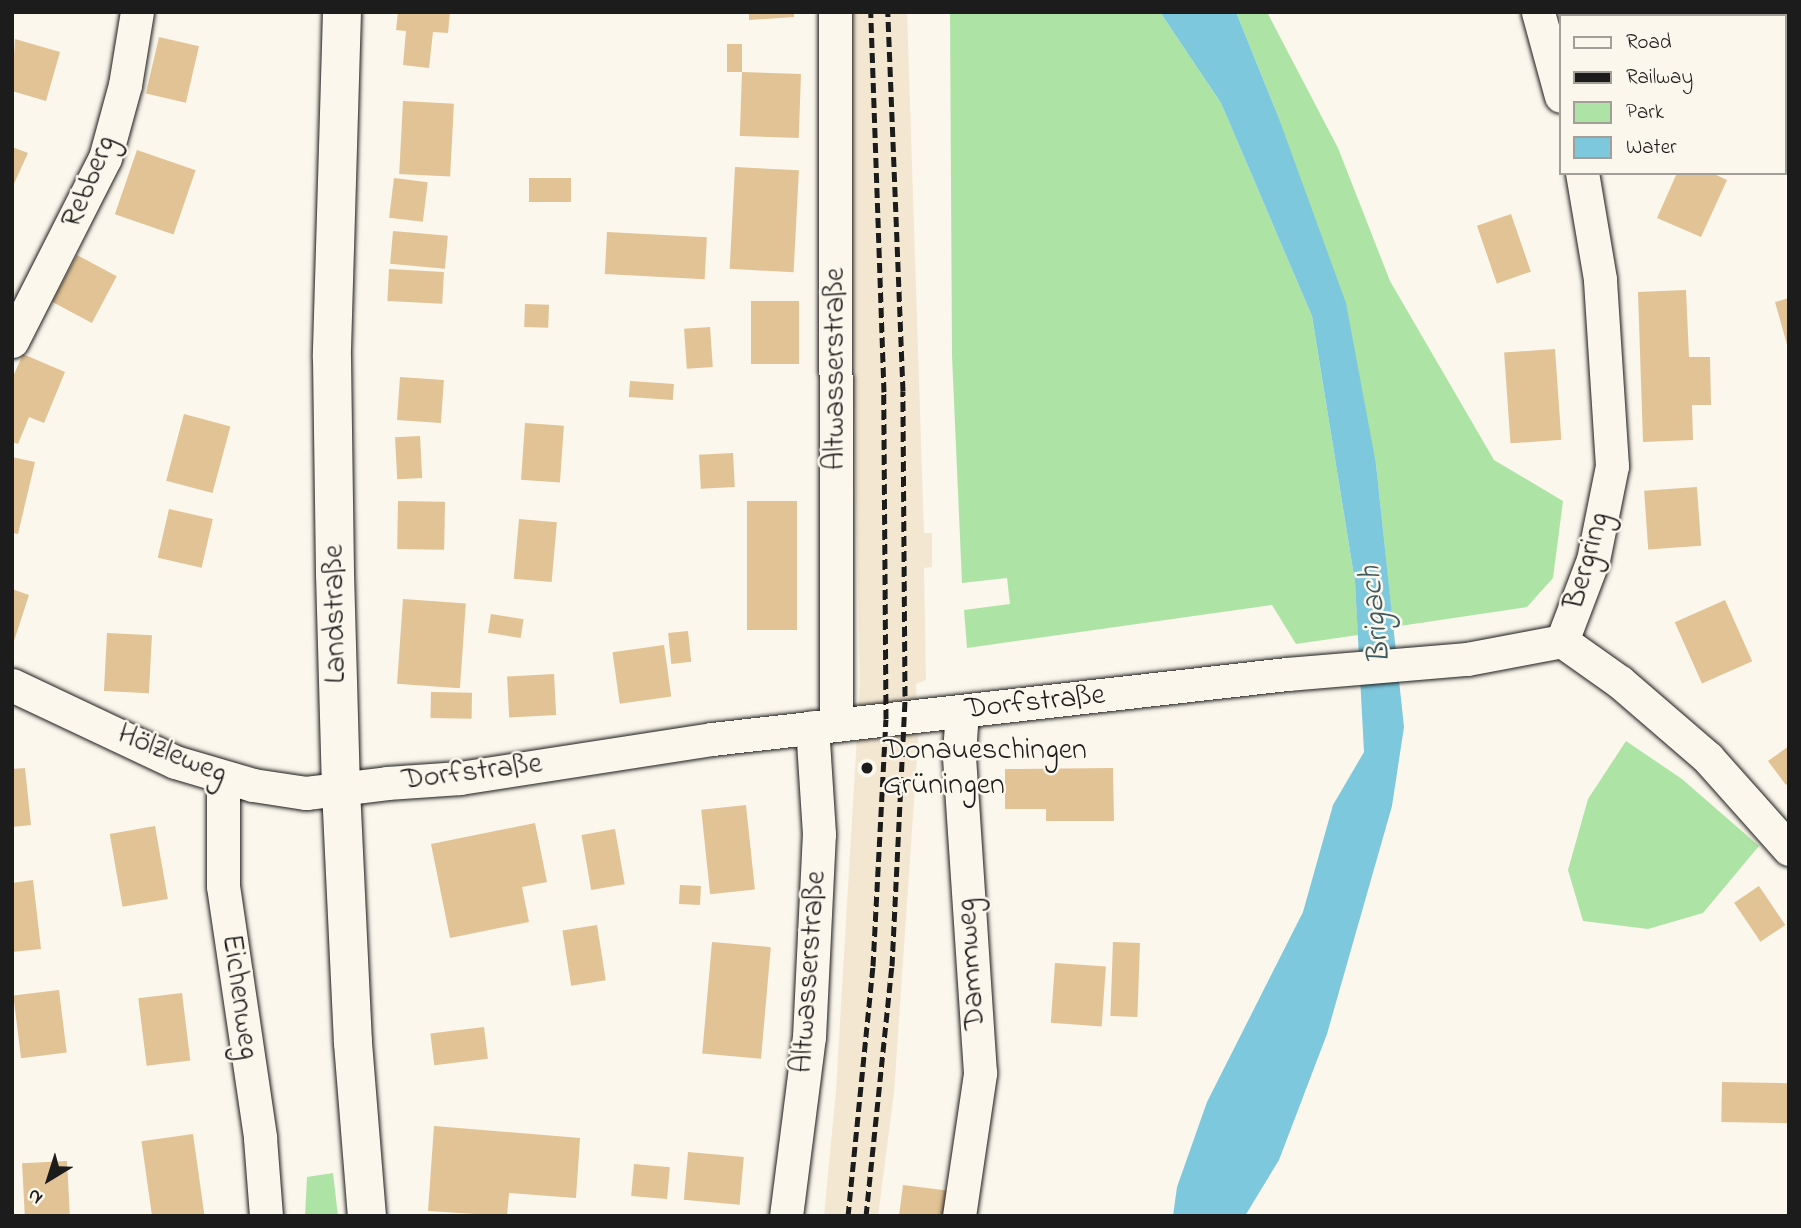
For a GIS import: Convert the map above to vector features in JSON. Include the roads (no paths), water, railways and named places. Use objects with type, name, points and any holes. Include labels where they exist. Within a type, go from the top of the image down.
[{"type":"main road","name":"Landstraße","points":[[342,12],[332,358],[341,789],[356,1089],[367,1216]]},
{"type":"street","name":"Rebberg","points":[[12,341],[105,158],[125,85],[137,12]]},
{"type":"street","name":"Altwasserstraße","points":[[786,1216],[809,1037],[824,726],[835,12]]},
{"type":"street","points":[[1538,12],[1560,92]]},
{"type":"street","name":"Bergring","points":[[1582,175],[1600,279],[1612,466],[1593,559],[1562,641],[1620,682],[1707,758],[1789,849]]},
{"type":"street","name":"Dorfstraße","points":[[341,789],[460,778],[712,738],[1287,674],[1467,659],[1562,641]]},
{"type":"street","name":"Hölzleweg","points":[[12,685],[175,762],[223,778],[306,793],[341,789]]},
{"type":"street","name":"Dammweg","points":[[960,1216],[979,1073],[959,753],[962,711]]},
{"type":"street","name":"Eichenweg","points":[[223,778],[223,886],[260,1138],[266,1216]]},
{"type":"water","name":"Brigach","points":[[1160,12],[1236,12],[1278,116],[1346,303],[1376,464],[1404,727],[1392,806],[1327,1034],[1279,1160],[1245,1216],[1173,1216],[1177,1187],[1207,1102],[1303,912],[1333,805],[1364,752],[1355,582],[1312,316],[1221,103]]},
{"type":"railway","points":[[848,1216],[873,966],[886,719],[884,392],[871,12]]},
{"type":"railway","points":[[866,1216],[892,966],[905,696],[903,391],[888,12]]},
{"type":"place","name":"Donaueschingen Grüningen","points":[[867,768]]}]
